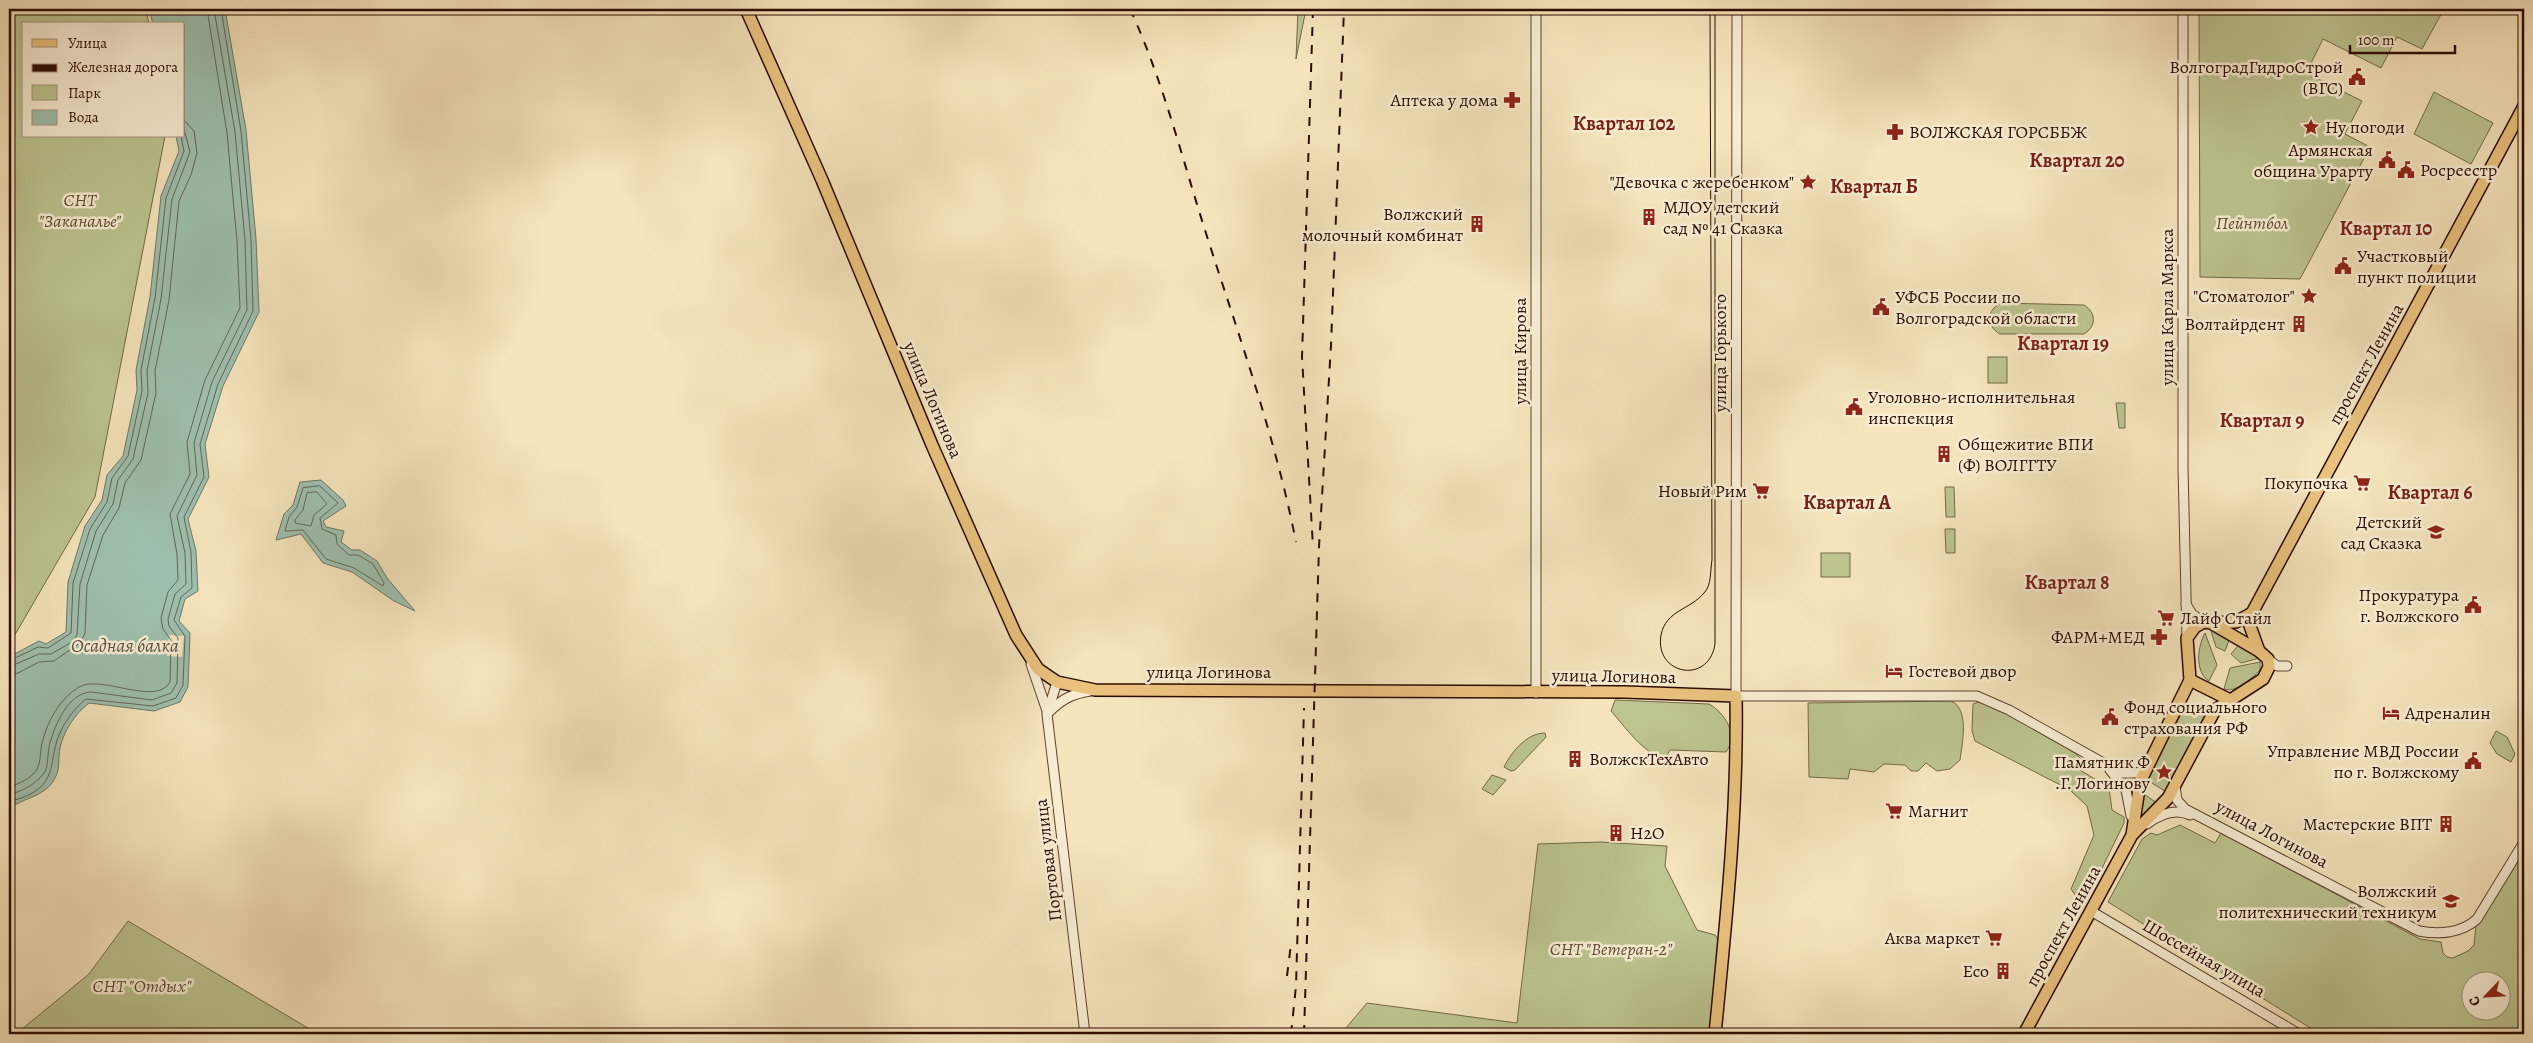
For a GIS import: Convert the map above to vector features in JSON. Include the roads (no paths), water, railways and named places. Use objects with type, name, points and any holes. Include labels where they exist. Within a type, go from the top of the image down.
[{"type":"main road","name":"улица Логинова","points":[[746,9],[822,180],[1016,635],[1038,668],[1057,682],[1095,690],[1312,689],[1536,693],[1631,692],[1736,696]]},
{"type":"main road","name":"проспект Ленина","points":[[2252,613],[2524,106]]},
{"type":"main road","points":[[2252,613],[2250,626],[2269,667],[2263,679],[2230,700],[2190,680],[2187,638],[2195,626],[2236,622],[2252,613]]},
{"type":"main road","points":[[2211,624],[2264,655]]},
{"type":"main road","name":"проспект Ленина","points":[[2132,835],[2140,782],[2190,680]]},
{"type":"main road","points":[[1715,1034],[1734,815],[1737,750],[1736,696]]},
{"type":"main road","name":"проспект Ленина","points":[[2024,1034],[2132,835],[2168,798],[2214,710],[2230,700]]},
{"type":"street","name":"улица Кирова","points":[[1536,9],[1536,693]]},
{"type":"street","name":"улица Горького","points":[[1736,696],[1737,9]]},
{"type":"street","name":"улица Карла Маркса","points":[[2183,9],[2183,476],[2187,638]]},
{"type":"street","points":[[2186,604],[2192,614],[2211,624]]},
{"type":"street","points":[[1028,654],[1047,714],[1072,694],[1095,690]]},
{"type":"street","points":[[2264,655],[2276,666],[2287,666]]},
{"type":"street","name":"Портовая улица","points":[[1057,682],[1047,714],[1085,1034]]},
{"type":"street","name":"улица Логинова","points":[[1736,696],[1977,696],[2009,710],[2092,757]]},
{"type":"street","points":[[2092,757],[2122,773],[2137,773],[2147,768]]},
{"type":"street","points":[[2092,757],[2113,772],[2124,786],[2131,806],[2132,835]]},
{"type":"street","name":"улица Логинова","points":[[2176,783],[2174,794],[2185,808],[2419,931],[2433,934],[2470,926],[2477,919],[2524,842]]},
{"type":"street","points":[[2132,835],[2153,820],[2174,812],[2184,812],[2213,823]]},
{"type":"street","name":"Шоссейная улица","points":[[2091,911],[2299,1034]]},
{"type":"water","name":"Осадная балка","points":[[149,9],[225,9],[246,130],[256,239],[259,312],[223,386],[205,444],[209,477],[188,519],[196,551],[198,591],[185,599],[179,621],[190,633],[188,687],[180,702],[154,711],[89,703],[75,717],[64,735],[60,748],[57,773],[52,783],[41,793],[9,809],[9,657],[39,641],[46,644],[66,632],[68,582],[85,526],[102,500],[107,475],[123,456],[137,390],[136,370],[150,297],[161,196],[179,151],[176,138],[185,138],[185,22],[152,22]]},
{"type":"water","points":[[321,480],[343,500],[346,506],[323,521],[326,527],[344,531],[341,542],[352,550],[360,550],[377,561],[387,578],[415,611],[394,601],[352,572],[323,563],[301,534],[276,540],[284,514],[293,505],[300,482]]},
{"type":"tram line","points":[[1710,9],[1712,560],[1710,582],[1707,590],[1698,599],[1673,615],[1668,620],[1661,635],[1661,649],[1666,659],[1673,666],[1683,670],[1693,670],[1703,666],[1711,657],[1715,644],[1715,9]]},
{"type":"railway","points":[[1130,9],[1161,89],[1254,383],[1277,462],[1296,542]]},
{"type":"railway","points":[[1313,9],[1302,357],[1313,547]]},
{"type":"railway","points":[[1304,1034],[1319,547],[1331,345],[1344,9]]},
{"type":"railway","points":[[1291,1034],[1296,986],[1304,708]]},
{"type":"railway","points":[[1287,976],[1291,944]]},
{"type":"place","name":"ВолгоградГидроСтрой (ВГС)","points":[[2357,77]]},
{"type":"place","name":"Аптека у дома","points":[[1512,100]]},
{"type":"place","name":"Ну погоди","points":[[2311,127]]},
{"type":"place","name":"ВОЛЖСКАЯ ГОРСББЖ","points":[[1895,132]]},
{"type":"place","name":"Армянская община Урарту","points":[[2387,160]]},
{"type":"place","name":"Росреестр","points":[[2406,170]]},
{"type":"place","name":"\"Девочка с жеребенком\"","points":[[1808,182]]},
{"type":"place","name":"МДОУ детский сад № 41 Сказка","points":[[1649,217]]},
{"type":"place","name":"Волжский молочный комбинат","points":[[1477,224]]},
{"type":"place","name":"Участковый пункт полиции","points":[[2343,266]]},
{"type":"place","name":"\"Стоматолог\"","points":[[2309,296]]},
{"type":"place","name":"УФСБ России по Волгоградской области","points":[[1881,307]]},
{"type":"place","name":"Волтайрдент","points":[[2299,324]]},
{"type":"place","name":"Уголовно-исполнительная инспекция","points":[[1854,407]]},
{"type":"place","name":"Общежитие ВПИ (Ф) ВОЛГГТУ","points":[[1944,454]]},
{"type":"place","name":"Покупочка","points":[[2362,483]]},
{"type":"place","name":"Новый Рим","points":[[1761,491]]},
{"type":"place","name":"Детский сад Сказка","points":[[2436,532]]},
{"type":"place","name":"Прокуратура г. Волжского","points":[[2473,605]]},
{"type":"place","name":"Лайф Стайл","points":[[2166,618]]},
{"type":"place","name":"ФАРМ+МЕД","points":[[2159,637]]},
{"type":"place","name":"Гостевой двор","points":[[1894,671]]},
{"type":"place","name":"Адреналин","points":[[2391,713]]},
{"type":"place","name":"Фонд социального страхования РФ","points":[[2110,717]]},
{"type":"place","name":"ВолжскТехАвто","points":[[1575,759]]},
{"type":"place","name":"Управление МВД России по г. Волжскому","points":[[2473,761]]},
{"type":"place","name":"Памятник Ф .Г. Логинову","points":[[2164,772]]},
{"type":"place","name":"Магнит","points":[[1894,811]]},
{"type":"place","name":"Мастерские ВПТ","points":[[2446,824]]},
{"type":"place","name":"H2O","points":[[1616,833]]},
{"type":"place","name":"Волжский политехнический техникум","points":[[2451,901]]},
{"type":"place","name":"Аква маркет","points":[[1994,938]]},
{"type":"place","name":"Eco","points":[[2003,971]]},
{"type":"district","name":"Квартал 102","points":[[1624,123]]},
{"type":"district","name":"Квартал 20","points":[[2077,160]]},
{"type":"district","name":"Квартал Б","points":[[1874,186]]},
{"type":"district","name":"Квартал 10","points":[[2386,228]]},
{"type":"district","name":"Квартал 19","points":[[2063,343]]},
{"type":"district","name":"Квартал 9","points":[[2262,420]]},
{"type":"district","name":"Квартал 6","points":[[2430,492]]},
{"type":"district","name":"Квартал А","points":[[1847,502]]},
{"type":"district","name":"Квартал 8","points":[[2067,582]]},
{"type":"park label","name":"СНТ \"Заканалье\"","points":[[80,210]]},
{"type":"park label","name":"Пейнтбол","points":[[2252,223]]},
{"type":"park label","name":"СНТ \"Ветеран-2\"","points":[[1611,949]]},
{"type":"park label","name":"СНТ \"Отдых\"","points":[[142,986]]}]
